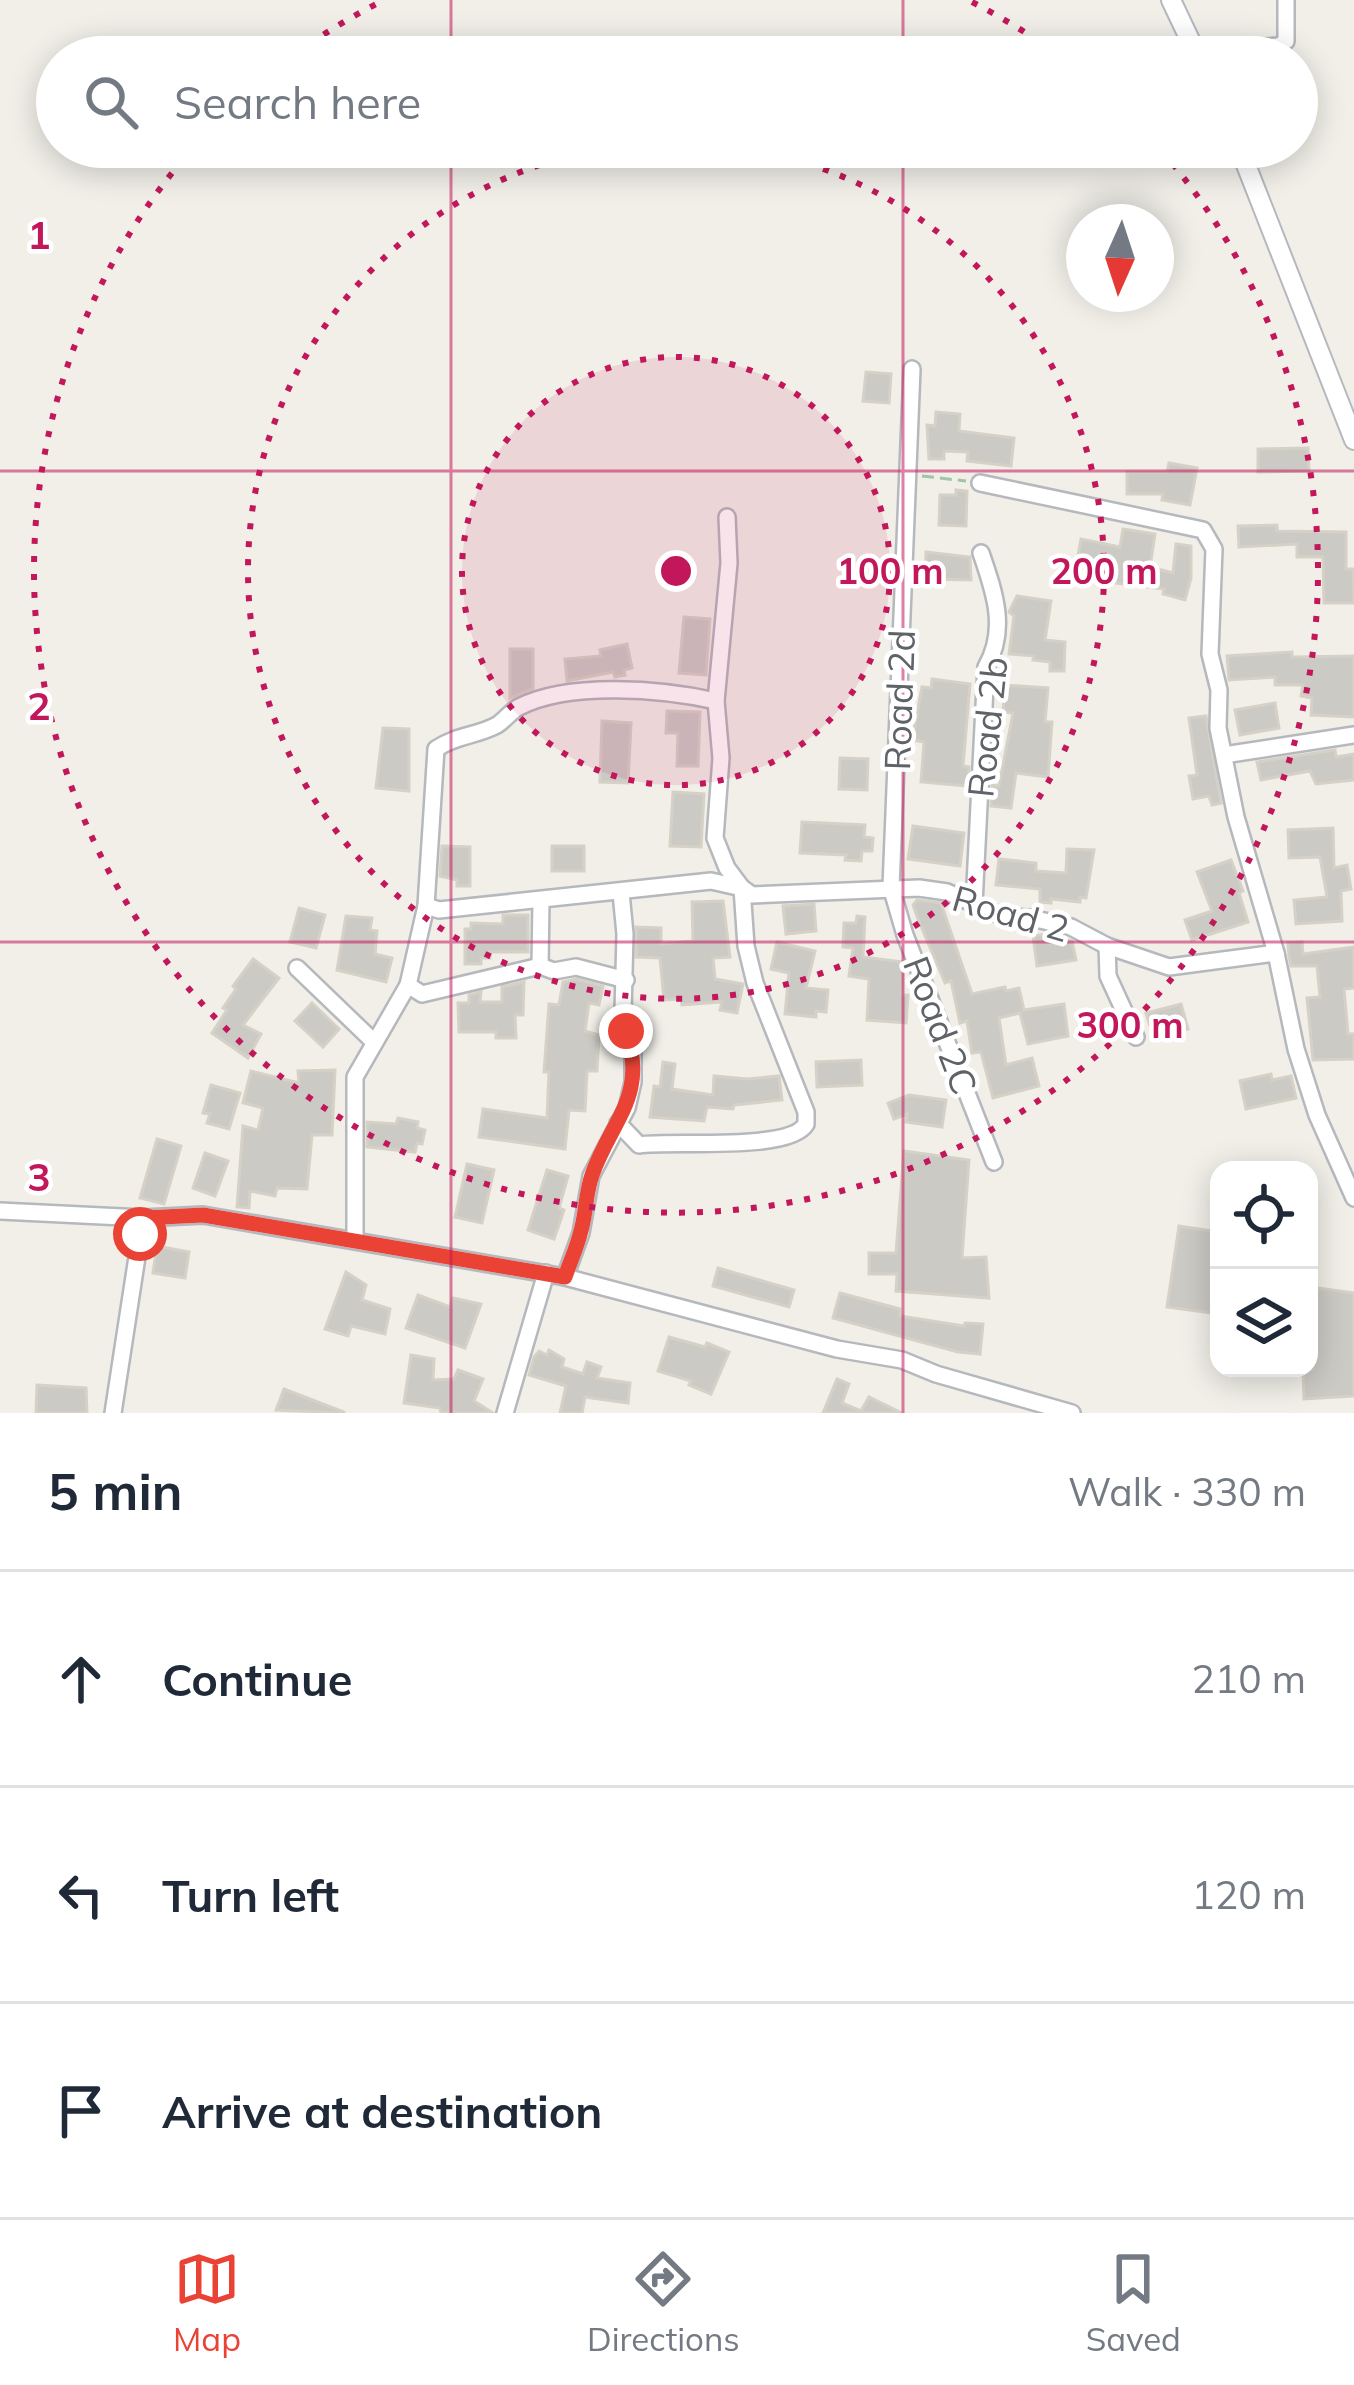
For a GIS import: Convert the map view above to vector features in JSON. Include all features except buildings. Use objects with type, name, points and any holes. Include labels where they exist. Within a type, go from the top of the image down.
[{"type":"street","points":[[1171,0],[1188,36]]},
{"type":"street","points":[[1283,36],[1286,0]]},
{"type":"street","points":[[1247,168],[1354,440]]},
{"type":"street","name":"Road 2d","points":[[891,887],[912,369]]},
{"type":"street","points":[[980,483],[1203,530],[1214,549],[1209,639],[1220,690],[1216,716],[1236,817],[1276,953],[1303,1071],[1354,1198]]},
{"type":"street","points":[[618,1123],[639,1145],[711,1144],[803,1132],[806,1112],[754,983],[742,888],[727,868],[715,838],[721,758],[716,701],[730,563],[727,517]]},
{"type":"street","name":"Road 2b","points":[[974,904],[986,667],[996,650],[998,600],[981,553]]},
{"type":"street","points":[[355,1238],[355,1077],[408,985],[426,906],[436,749],[452,737],[495,727],[519,706],[580,692],[666,690],[716,701]]},
{"type":"street","points":[[1224,754],[1354,735]]},
{"type":"street","name":"Road 2","points":[[426,906],[439,910],[711,881],[752,895],[891,887],[947,892],[1004,917],[1071,927],[1107,946],[1169,967],[1276,953]]},
{"type":"street","name":"Road 2C","points":[[891,887],[905,935],[994,1162]]},
{"type":"street","points":[[565,1277],[581,1233],[591,1176],[627,1108],[635,1065],[623,1012],[621,893]]},
{"type":"street","points":[[540,966],[541,899]]},
{"type":"street","points":[[1107,946],[1108,976],[1136,1037]]},
{"type":"street","points":[[408,985],[422,994],[540,966],[554,971],[576,967],[626,980]]},
{"type":"street","points":[[296,968],[374,1042]]},
{"type":"street","points":[[0,1211],[143,1218],[203,1215],[546,1273],[837,1349],[902,1360],[1072,1413]]},
{"type":"street","points":[[113,1413],[143,1218]]},
{"type":"street","points":[[505,1413],[546,1273]]},
{"type":"path","points":[[908,475],[980,483]]},
{"type":"route","points":[[140,1234],[143,1218],[203,1215],[565,1277],[581,1233],[591,1176],[627,1108],[635,1065],[626,1031]]}]
